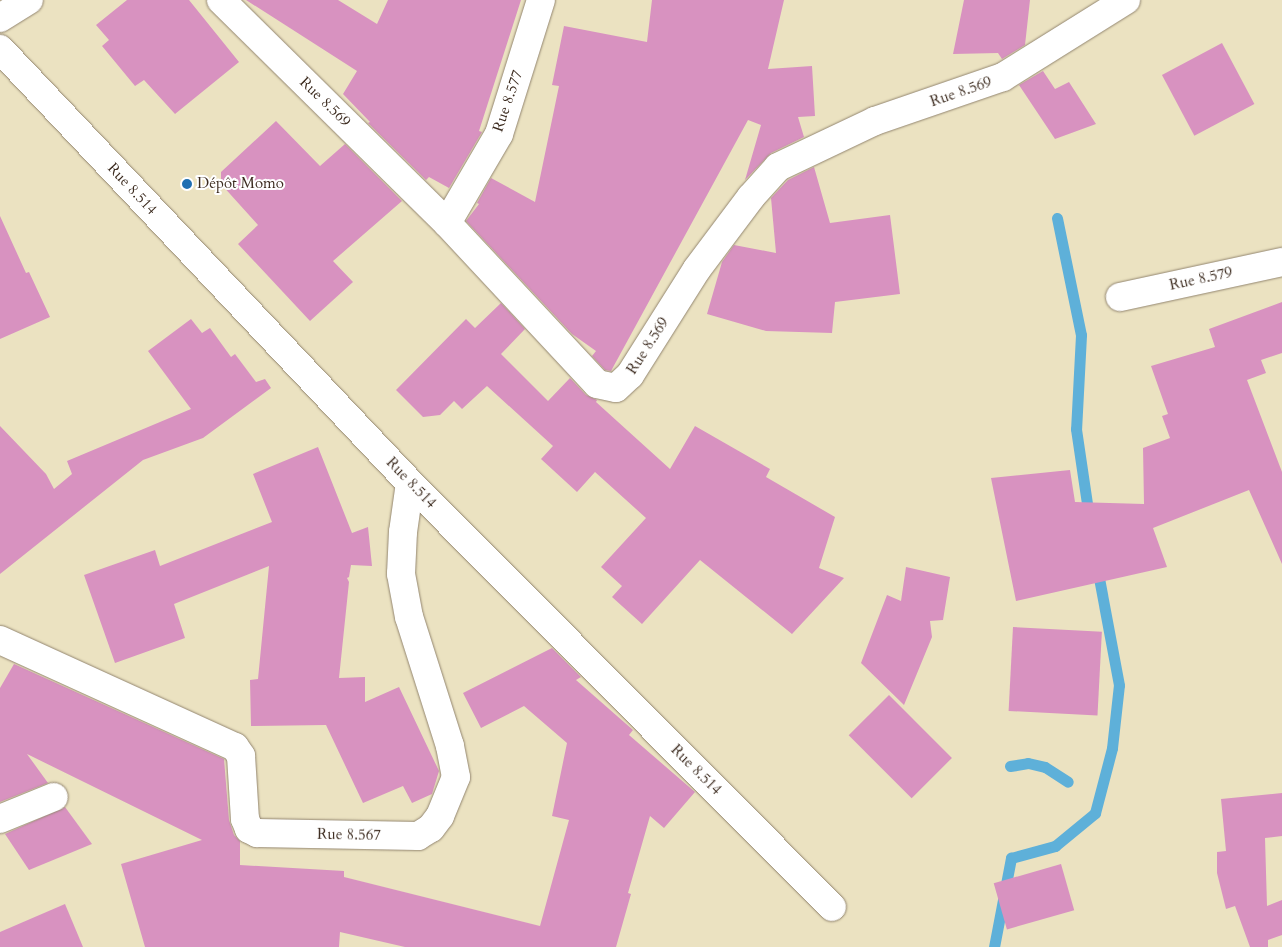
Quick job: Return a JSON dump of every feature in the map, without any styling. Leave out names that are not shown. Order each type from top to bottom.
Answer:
[{"type":"street","points":[[0,18],[29,0]]},
{"type":"street","name":"Rue 8.569","points":[[221,0],[447,223],[597,384],[616,388],[630,375],[702,262],[751,197],[778,166],[875,121],[1003,77],[1126,0]]},
{"type":"street","name":"Rue 8.577","points":[[447,223],[499,134],[541,0]]},
{"type":"street","name":"Rue 8.514","points":[[0,49],[410,483],[832,907]]},
{"type":"street","name":"Rue 8.579","points":[[1120,297],[1282,262]]},
{"type":"street","name":"Rue 8.567","points":[[0,640],[235,747],[241,756],[245,819],[249,829],[257,833],[418,836],[431,828],[440,816],[456,777],[450,746],[409,618],[401,574],[403,532],[410,483]]},
{"type":"street","points":[[0,819],[54,797]]},
{"type":"building","points":[[127,0],[189,0],[239,62],[175,114],[144,80],[135,86],[102,46],[109,40],[96,25]]},
{"type":"building","points":[[246,0],[338,0],[377,24],[388,0],[521,0],[479,131],[482,132],[449,188],[429,177],[426,180],[368,123],[370,122],[343,94],[357,71]]},
{"type":"building","points":[[652,0],[784,0],[768,69],[812,66],[815,116],[798,117],[804,137],[771,153],[745,180],[761,125],[748,120],[611,371],[605,370],[592,356],[596,351],[572,334],[466,221],[479,204],[477,203],[491,178],[535,202],[559,86],[552,85],[564,26],[647,42]]},
{"type":"building","points":[[964,0],[1030,0],[1025,45],[1002,59],[998,53],[953,54]]},
{"type":"building","points":[[1222,43],[1254,104],[1194,136],[1162,75]]},
{"type":"building","points":[[1043,71],[1055,89],[1069,82],[1096,124],[1055,139],[1019,85]]},
{"type":"building","points":[[276,121],[320,166],[345,144],[402,201],[333,261],[353,282],[310,321],[238,244],[258,225],[221,184],[221,172]]},
{"type":"building","points":[[814,167],[830,223],[890,215],[900,294],[835,302],[832,333],[766,331],[707,314],[722,262],[734,245],[776,253],[771,198],[788,180]]},
{"type":"building","points":[[0,216],[26,273],[29,272],[50,317],[0,339]]},
{"type":"building","points":[[1282,302],[1282,353],[1261,360],[1266,373],[1247,380],[1282,472],[1282,564],[1249,490],[1153,528],[1167,567],[1016,601],[991,478],[1070,470],[1075,502],[1144,504],[1143,448],[1170,438],[1162,416],[1168,414],[1151,366],[1215,347],[1209,329]]},
{"type":"building","points":[[501,303],[525,329],[501,354],[548,401],[570,378],[586,395],[597,400],[596,402],[670,469],[695,426],[770,469],[766,477],[835,517],[819,568],[844,578],[792,634],[700,560],[642,624],[612,597],[622,586],[601,567],[646,518],[595,472],[577,492],[541,459],[553,446],[487,386],[462,409],[454,401],[440,415],[423,417],[396,390],[466,319],[475,328]]},
{"type":"building","points":[[191,319],[202,333],[210,328],[231,357],[235,354],[256,382],[265,379],[271,388],[203,438],[143,460],[0,574],[0,426],[46,474],[54,489],[72,474],[67,461],[191,409],[148,351]]},
{"type":"building","points":[[318,447],[352,533],[368,527],[372,566],[351,565],[349,577],[347,578],[349,582],[339,678],[365,677],[365,702],[399,687],[439,771],[432,794],[412,803],[403,786],[363,803],[326,725],[251,726],[250,680],[258,679],[269,566],[174,604],[185,638],[115,663],[84,575],[155,550],[160,566],[272,522],[253,474]]},
{"type":"building","points":[[906,567],[950,577],[943,620],[930,621],[932,637],[904,705],[861,663],[887,595],[901,601]]},
{"type":"building","points":[[1013,627],[1102,632],[1097,716],[1009,711]]},
{"type":"building","points":[[552,648],[581,677],[576,680],[633,730],[629,735],[695,792],[664,828],[650,816],[628,893],[631,894],[616,947],[405,947],[340,932],[339,947],[145,947],[121,864],[202,840],[27,754],[48,783],[0,802],[0,688],[14,664],[224,759],[229,820],[234,835],[240,841],[240,865],[344,871],[344,877],[540,926],[569,820],[552,816],[567,743],[524,706],[481,728],[463,693]]},
{"type":"building","points":[[889,695],[952,758],[912,798],[849,735]]},
{"type":"building","points":[[1282,793],[1282,836],[1265,838],[1267,906],[1282,900],[1282,935],[1268,940],[1268,947],[1250,947],[1235,906],[1226,909],[1217,873],[1217,852],[1226,851],[1221,799]]},
{"type":"building","points":[[65,807],[92,844],[29,870],[5,834]]},
{"type":"building","points":[[1061,864],[1074,910],[1007,929],[994,883]]},
{"type":"building","points":[[65,904],[83,947],[0,947],[0,932]]},
{"type":"waterway","points":[[1057,218],[1081,335],[1076,429],[1089,517]]},
{"type":"waterway","points":[[994,947],[1011,858],[1055,846],[1095,813],[1112,748],[1119,685],[1097,568]]},
{"type":"waterway","points":[[1010,766],[1028,763],[1045,767],[1068,782]]},
{"type":"place","name":"Dépôt Momo","points":[[187,184]]}]
